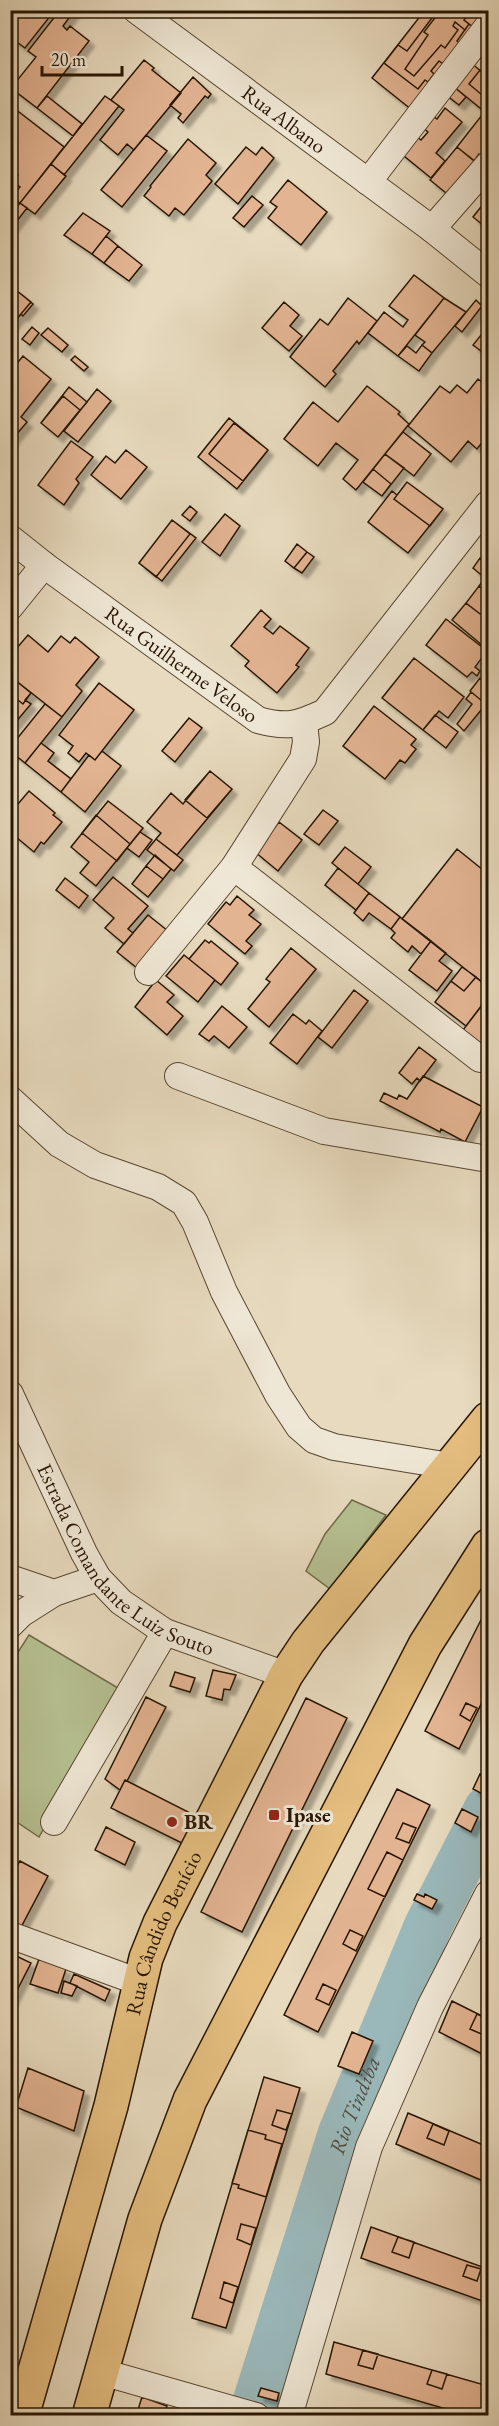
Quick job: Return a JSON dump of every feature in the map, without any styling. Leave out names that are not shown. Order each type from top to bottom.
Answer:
[{"type":"main road","name":"Rua Cândido Benício","points":[[22,2415],[111,2106],[139,1982],[160,1923],[286,1675],[308,1642],[489,1419]]},
{"type":"main road","points":[[89,2415],[145,2219],[190,2100],[425,1646],[489,1546]]},
{"type":"street","name":"Rua Albano","points":[[136,10],[432,229],[489,274]]},
{"type":"street","points":[[368,182],[489,26]]},
{"type":"street","points":[[432,229],[489,165]]},
{"type":"street","name":"Rua Guilherme Veloso","points":[[10,538],[44,566],[258,720],[281,726],[304,722],[325,712],[489,504]]},
{"type":"street","points":[[10,607],[44,566]]},
{"type":"street","points":[[148,972],[234,867],[303,759],[306,742],[304,722]]},
{"type":"street","points":[[234,867],[480,1059]]},
{"type":"street","points":[[178,1076],[324,1131],[489,1160]]},
{"type":"street","points":[[10,1099],[59,1144],[95,1165],[158,1187],[184,1203],[195,1222],[229,1302],[278,1395],[299,1427],[314,1440],[334,1447],[450,1466]]},
{"type":"street","name":"Estrada Comandante Luiz Souto","points":[[10,1394],[84,1553],[98,1578],[122,1602],[165,1632],[286,1675]]},
{"type":"street","points":[[10,1578],[54,1593]]},
{"type":"street","points":[[10,1625],[21,1614],[54,1593],[98,1578]]},
{"type":"street","points":[[54,1822],[165,1632]]},
{"type":"street","points":[[289,2415],[369,2147],[430,2007],[489,1894]]},
{"type":"street","points":[[10,1935],[139,1982]]},
{"type":"street","points":[[102,2372],[249,2414]]},
{"type":"green space","points":[[352,1500],[386,1515],[330,1589],[306,1571],[325,1534]]},
{"type":"green space","points":[[29,1635],[123,1691],[39,1837],[11,1818],[11,1663]]},
{"type":"building","points":[[12,10],[55,10],[25,48],[10,37]]},
{"type":"building","points":[[60,10],[75,10],[63,26],[67,30],[70,26],[89,41],[37,108],[11,88],[36,57],[28,51]]},
{"type":"building","points":[[425,10],[488,10],[488,13],[412,110],[372,78]]},
{"type":"building","points":[[431,10],[484,10],[481,14],[485,17],[476,29],[469,24],[457,41],[462,46],[446,66],[439,61],[431,71],[434,74],[428,82],[425,80],[418,89],[384,63],[398,45],[407,51],[435,14]]},
{"type":"building","points":[[441,10],[471,10],[464,20],[469,24],[465,30],[455,22],[453,26],[458,30],[445,48],[441,45],[414,76],[405,69],[428,35],[424,32]]},
{"type":"building","points":[[144,60],[154,68],[152,70],[181,93],[134,150],[127,144],[118,155],[100,140],[124,110],[111,100]]},
{"type":"building","points":[[471,63],[488,77],[488,107],[485,112],[453,86]]},
{"type":"building","points":[[480,70],[488,77],[488,100],[469,84]]},
{"type":"building","points":[[193,77],[211,94],[208,98],[205,96],[183,123],[178,118],[181,114],[170,105]]},
{"type":"building","points":[[453,86],[466,97],[459,105],[446,95]]},
{"type":"building","points":[[47,96],[82,124],[73,136],[37,108]]},
{"type":"building","points":[[105,96],[119,106],[64,175],[51,164]]},
{"type":"building","points":[[10,105],[64,147],[20,203],[12,197],[20,187],[13,182],[18,175],[11,170],[16,163],[10,158],[10,149],[17,141],[14,139],[10,144]]},
{"type":"building","points":[[445,108],[462,122],[436,153],[445,161],[431,178],[399,152],[414,135],[421,140],[428,132],[421,126],[430,114],[437,119]]},
{"type":"building","points":[[482,115],[488,120],[488,157],[486,160],[479,154],[474,161],[457,147]]},
{"type":"building","points":[[146,135],[167,151],[122,207],[101,190]]},
{"type":"building","points":[[188,139],[216,163],[206,175],[212,181],[184,215],[175,208],[169,216],[144,196]]},
{"type":"building","points":[[246,147],[256,155],[262,147],[274,158],[238,204],[215,184]]},
{"type":"building","points":[[457,147],[481,166],[451,197],[430,180]]},
{"type":"building","points":[[51,164],[66,176],[35,214],[20,203]]},
{"type":"building","points":[[288,180],[327,212],[301,245],[268,218],[277,207],[270,202]]},
{"type":"building","points":[[252,196],[263,205],[244,227],[233,218]]},
{"type":"building","points":[[488,198],[488,229],[473,217]]},
{"type":"building","points":[[20,203],[27,208],[10,230],[10,215]]},
{"type":"building","points":[[83,213],[110,231],[92,254],[64,235]]},
{"type":"building","points":[[106,236],[118,246],[104,263],[92,254]]},
{"type":"building","points":[[118,246],[142,265],[129,281],[104,263]]},
{"type":"building","points":[[414,275],[444,298],[398,356],[368,333],[384,312],[403,327],[408,320],[389,306]]},
{"type":"building","points":[[16,290],[31,302],[10,327],[10,296]]},
{"type":"building","points":[[16,290],[33,304],[10,327],[10,296]]},
{"type":"building","points":[[348,298],[377,321],[359,344],[357,341],[333,371],[336,374],[325,387],[290,357],[320,319],[328,325]]},
{"type":"building","points":[[444,298],[466,312],[432,353],[422,345],[425,342],[415,335]]},
{"type":"building","points":[[476,300],[482,306],[462,332],[455,326]]},
{"type":"building","points":[[284,302],[299,315],[290,326],[302,336],[289,351],[262,328]]},
{"type":"building","points":[[32,327],[39,333],[30,345],[22,339]]},
{"type":"building","points":[[48,328],[68,345],[62,352],[41,335]]},
{"type":"building","points":[[485,330],[488,333],[488,342],[481,351],[473,345]]},
{"type":"building","points":[[422,345],[432,353],[419,371],[398,356],[407,346],[416,353]]},
{"type":"building","points":[[23,356],[51,379],[21,417],[27,422],[10,442],[10,372]]},
{"type":"building","points":[[75,356],[88,367],[84,371],[71,360]]},
{"type":"building","points":[[478,379],[488,387],[488,435],[477,449],[468,441],[451,462],[408,426],[440,386],[450,393],[457,385],[467,393]]},
{"type":"building","points":[[367,386],[400,412],[398,414],[409,424],[356,490],[343,479],[358,460],[336,443],[318,466],[284,439],[313,402],[338,422]]},
{"type":"building","points":[[69,387],[87,402],[58,437],[41,423]]},
{"type":"building","points":[[97,389],[111,401],[78,442],[64,431]]},
{"type":"building","points":[[63,396],[80,410],[58,437],[41,423]]},
{"type":"building","points":[[229,418],[268,450],[237,489],[198,457]]},
{"type":"building","points":[[234,423],[268,450],[243,481],[209,454]]},
{"type":"building","points":[[403,432],[431,454],[414,476],[385,454]]},
{"type":"building","points":[[71,441],[93,457],[76,479],[79,483],[64,505],[38,485]]},
{"type":"building","points":[[126,450],[147,467],[121,499],[91,475],[106,456],[115,463]]},
{"type":"building","points":[[385,454],[404,468],[382,496],[363,482]]},
{"type":"building","points":[[373,469],[391,484],[382,496],[363,482]]},
{"type":"building","points":[[407,482],[443,509],[430,526],[394,499]]},
{"type":"building","points":[[407,482],[443,509],[408,553],[368,522],[392,491],[397,495]]},
{"type":"building","points":[[190,506],[197,512],[190,521],[182,515]]},
{"type":"building","points":[[225,514],[240,526],[220,556],[202,542]]},
{"type":"building","points":[[172,520],[190,534],[156,577],[139,563]]},
{"type":"building","points":[[172,520],[196,538],[162,581],[139,563]]},
{"type":"building","points":[[297,544],[307,552],[294,568],[285,561]]},
{"type":"building","points":[[307,552],[314,557],[302,573],[294,568]]},
{"type":"building","points":[[480,558],[488,565],[488,594],[479,586],[485,578],[473,568]]},
{"type":"building","points":[[488,574],[488,594],[479,586]]},
{"type":"building","points":[[479,586],[488,594],[488,620],[466,603]]},
{"type":"building","points":[[466,603],[488,620],[488,650],[452,620]]},
{"type":"building","points":[[261,610],[271,619],[264,627],[273,634],[280,626],[309,648],[296,665],[299,667],[277,693],[245,666],[249,661],[231,646]]},
{"type":"building","points":[[446,619],[487,651],[475,667],[480,671],[477,676],[472,672],[467,677],[426,645]]},
{"type":"building","points":[[28,635],[48,652],[61,636],[70,643],[75,637],[99,657],[76,685],[82,691],[62,717],[10,676],[10,656]]},
{"type":"building","points":[[414,658],[464,697],[448,718],[439,711],[423,730],[382,698]]},
{"type":"building","points":[[10,676],[31,693],[23,704],[10,694]]},
{"type":"building","points":[[10,676],[31,693],[25,700],[31,704],[10,729]]},
{"type":"building","points":[[480,678],[488,683],[488,706],[470,691]]},
{"type":"building","points":[[99,683],[134,710],[95,760],[86,753],[79,762],[68,753],[73,746],[59,735]]},
{"type":"building","points":[[471,692],[486,704],[464,731],[457,724],[472,704],[466,699]]},
{"type":"building","points":[[45,704],[62,717],[25,763],[10,751],[10,736],[16,740]]},
{"type":"building","points":[[374,706],[416,739],[411,745],[416,749],[405,763],[400,760],[385,779],[343,746]]},
{"type":"building","points":[[435,715],[458,732],[446,748],[423,730]]},
{"type":"building","points":[[189,718],[202,728],[175,762],[162,751]]},
{"type":"building","points":[[41,743],[54,753],[48,761],[71,779],[61,792],[25,763]]},
{"type":"building","points":[[102,751],[121,766],[85,812],[61,792],[89,755],[95,760]]},
{"type":"building","points":[[210,771],[232,789],[207,818],[185,800]]},
{"type":"building","points":[[210,771],[232,789],[177,855],[156,839],[161,833],[147,822],[171,793],[183,804]]},
{"type":"building","points":[[29,791],[62,822],[44,844],[41,842],[34,852],[10,832],[10,798],[18,804]]},
{"type":"building","points":[[108,801],[143,828],[96,886],[80,873],[89,862],[71,847]]},
{"type":"building","points":[[323,810],[338,821],[319,845],[304,834]]},
{"type":"building","points":[[96,815],[130,844],[117,861],[82,833]]},
{"type":"building","points":[[279,822],[302,840],[278,871],[255,852]]},
{"type":"building","points":[[140,832],[152,840],[139,857],[127,848]]},
{"type":"building","points":[[156,839],[183,860],[174,871],[147,850]]},
{"type":"building","points":[[345,847],[371,867],[358,884],[332,863]]},
{"type":"building","points":[[457,849],[488,874],[488,987],[402,919]]},
{"type":"building","points":[[155,855],[171,869],[163,879],[146,866]]},
{"type":"building","points":[[146,866],[163,879],[148,897],[132,884]]},
{"type":"building","points":[[338,868],[369,893],[356,910],[325,885]]},
{"type":"building","points":[[113,877],[148,906],[128,929],[133,933],[124,944],[105,928],[114,918],[93,900]]},
{"type":"building","points":[[65,878],[88,896],[79,908],[56,890]]},
{"type":"building","points":[[369,893],[400,917],[391,929],[369,913],[363,921],[354,913]]},
{"type":"building","points":[[237,896],[254,910],[249,915],[261,924],[246,941],[252,946],[245,954],[208,924],[226,902],[230,905]]},
{"type":"building","points":[[148,915],[168,931],[137,968],[117,952]]},
{"type":"building","points":[[400,917],[431,941],[421,954],[412,946],[408,952],[391,938],[395,933],[391,929]]},
{"type":"building","points":[[205,940],[209,943],[211,941],[238,963],[221,985],[189,959]]},
{"type":"building","points":[[431,941],[446,953],[439,961],[452,971],[437,991],[409,970]]},
{"type":"building","points":[[291,948],[316,969],[269,1027],[248,1009],[270,982],[266,979]]},
{"type":"building","points":[[184,955],[215,980],[198,1002],[166,976]]},
{"type":"building","points":[[462,967],[476,977],[464,991],[451,981]]},
{"type":"building","points":[[476,977],[488,987],[488,997],[466,1026],[435,1002],[451,981],[464,991]]},
{"type":"building","points":[[156,980],[174,995],[167,1002],[183,1016],[167,1035],[135,1007]]},
{"type":"building","points":[[354,990],[368,1001],[332,1048],[318,1037]]},
{"type":"building","points":[[483,1004],[488,1008],[488,1050],[463,1030]]},
{"type":"building","points":[[222,1006],[247,1027],[229,1048],[214,1036],[209,1041],[199,1034]]},
{"type":"building","points":[[293,1014],[306,1024],[309,1020],[322,1031],[297,1064],[270,1043]]},
{"type":"building","points":[[419,1047],[436,1060],[420,1081],[417,1078],[412,1084],[399,1073]]},
{"type":"building","points":[[423,1076],[483,1107],[465,1142],[441,1129],[440,1132],[380,1101],[384,1093],[397,1099],[399,1095],[407,1099]]},
{"type":"building","points":[[488,1606],[488,1690],[459,1749],[425,1731]]},
{"type":"building","points":[[213,1670],[236,1675],[230,1690],[224,1689],[222,1700],[206,1696]]},
{"type":"building","points":[[175,1672],[195,1678],[190,1692],[170,1686]]},
{"type":"building","points":[[146,1697],[166,1707],[120,1790],[105,1779]]},
{"type":"building","name":"Ipase","points":[[306,1698],[347,1718],[242,1932],[201,1912]]},
{"type":"building","points":[[466,1703],[477,1708],[470,1721],[460,1715]]},
{"type":"building","points":[[480,1774],[488,1778],[488,1797],[473,1789]]},
{"type":"building","points":[[125,1780],[204,1820],[190,1847],[111,1808]]},
{"type":"building","points":[[397,1789],[430,1805],[318,2032],[284,2015]]},
{"type":"building","points":[[462,1809],[478,1817],[471,1832],[455,1823]]},
{"type":"building","points":[[403,1823],[416,1828],[409,1843],[396,1838]]},
{"type":"building","points":[[106,1827],[135,1842],[125,1865],[95,1850]]},
{"type":"building","points":[[387,1852],[403,1860],[385,1897],[368,1889]]},
{"type":"building","points":[[20,1861],[48,1876],[19,1931],[10,1927],[10,1876]]},
{"type":"building","points":[[417,1894],[424,1897],[425,1894],[437,1900],[432,1909],[414,1900]]},
{"type":"building","points":[[350,1930],[363,1936],[356,1951],[343,1944]]},
{"type":"building","points":[[10,1953],[31,1963],[10,2004]]},
{"type":"building","points":[[39,1959],[66,1969],[58,1993],[30,1984]]},
{"type":"building","points":[[74,1974],[110,1990],[105,2001],[70,1983]]},
{"type":"building","points":[[64,1981],[77,1986],[72,1996],[61,1993]]},
{"type":"building","points":[[323,1984],[336,1990],[329,2005],[316,1999]]},
{"type":"building","points":[[452,2001],[488,2019],[488,2057],[439,2032]]},
{"type":"building","points":[[477,2014],[488,2019],[486,2036],[470,2029]]},
{"type":"building","points":[[352,2032],[373,2041],[359,2074],[338,2066]]},
{"type":"building","points":[[28,2068],[84,2091],[74,2131],[16,2107]]},
{"type":"building","points":[[264,2077],[300,2088],[226,2328],[192,2318]]},
{"type":"building","points":[[277,2110],[292,2114],[286,2130],[272,2125]]},
{"type":"building","points":[[408,2113],[488,2147],[488,2183],[396,2144]]},
{"type":"building","points":[[433,2124],[449,2131],[444,2145],[427,2138]]},
{"type":"building","points":[[248,2130],[266,2135],[265,2139],[282,2144],[266,2197],[238,2188],[239,2185],[232,2183]]},
{"type":"building","points":[[241,2224],[256,2228],[251,2245],[237,2239]]},
{"type":"building","points":[[371,2227],[488,2269],[488,2303],[361,2258]]},
{"type":"building","points":[[398,2237],[414,2242],[409,2258],[392,2252]]},
{"type":"building","points":[[467,2265],[481,2269],[477,2281],[463,2276]]},
{"type":"building","points":[[224,2282],[238,2287],[233,2303],[220,2298]]},
{"type":"building","points":[[334,2342],[488,2386],[488,2416],[470,2416],[326,2374]]},
{"type":"building","points":[[363,2350],[378,2354],[373,2369],[358,2365]]},
{"type":"building","points":[[432,2370],[447,2374],[442,2389],[427,2384]]},
{"type":"building","points":[[261,2388],[279,2393],[277,2401],[258,2396]]},
{"type":"building","points":[[142,2397],[167,2406],[164,2416],[136,2416]]},
{"type":"waterway","name":"Rio Tindiba","points":[[252,2416],[342,2133],[428,1926],[488,1809]]},
{"type":"place","name":"Ipase","points":[[274,1815]]},
{"type":"place","name":"BR","points":[[172,1822]]}]
